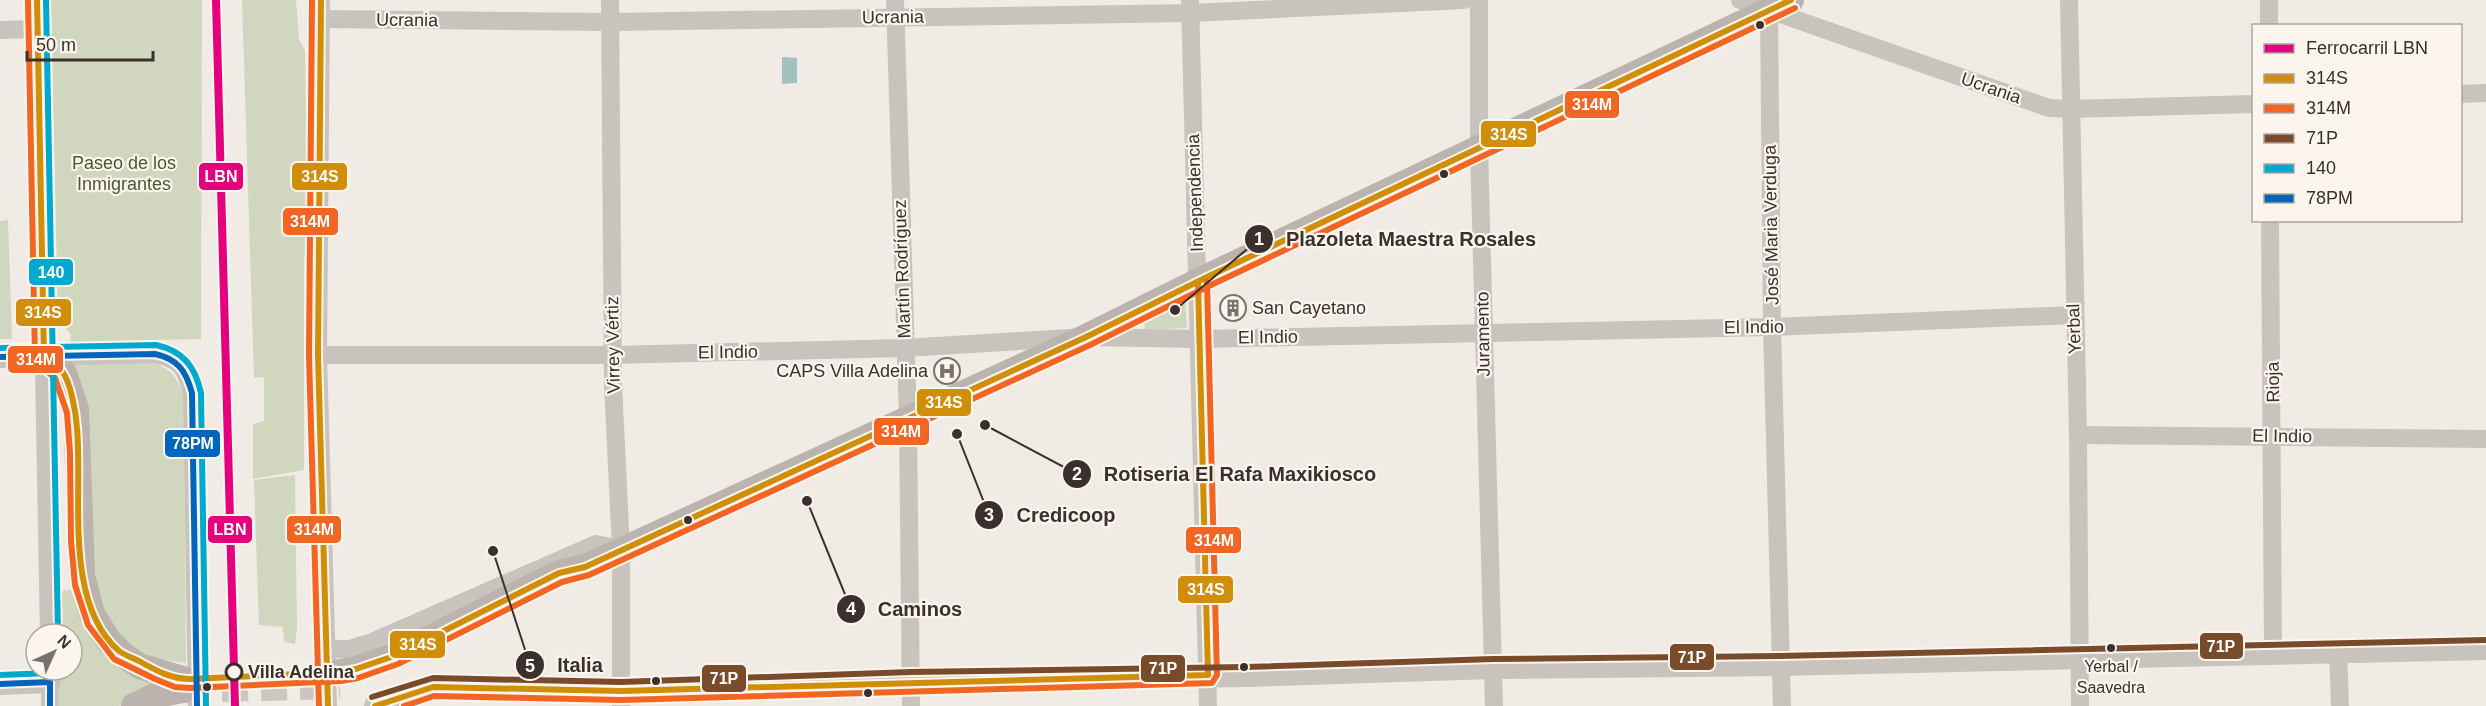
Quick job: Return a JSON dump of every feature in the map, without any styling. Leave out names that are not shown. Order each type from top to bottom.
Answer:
[{"type":"main road","points":[[336,688],[394,656],[559,573],[585,567],[1086,337],[1776,3]]},
{"type":"main road","points":[[44,357],[63,373],[76,409],[82,575],[92,614],[122,654],[187,692]]},
{"type":"main road","points":[[134,706],[157,695],[187,692]]},
{"type":"street","points":[[37,0],[49,622]]},
{"type":"street","points":[[321,0],[318,355],[326,649],[336,688]]},
{"type":"street","name":"Virrey Vértiz","points":[[610,0],[613,355],[621,549],[621,698]]},
{"type":"street","name":"Ucrania","points":[[322,19],[611,22],[895,9],[1464,0]]},
{"type":"street","name":"Juramento","points":[[1479,0],[1479,148],[1494,706]]},
{"type":"street","name":"Ucrania","points":[[1740,0],[1776,3],[1788,18],[2049,108],[2070,110],[2252,104]]},
{"type":"street","name":"Yerbal","points":[[2069,0],[2078,435],[2080,706]]},
{"type":"street","points":[[2269,0],[2269,24]]},
{"type":"street","name":"José Maria Verduga","points":[[1776,3],[1772,327],[1782,706]]},
{"type":"street","name":"Independencia","points":[[1190,6],[1208,706]]},
{"type":"street","name":"Martín Rodríguez","points":[[895,9],[908,420],[911,706]]},
{"type":"street","points":[[0,30],[37,29]]},
{"type":"street","points":[[2462,94],[2486,93]]},
{"type":"street","name":"Rioja","points":[[2270,222],[2273,652]]},
{"type":"street","name":"El Indio","points":[[318,355],[613,355],[904,348],[1086,337],[1199,339],[1772,327],[2074,315]]},
{"type":"street","points":[[0,357],[155,354],[171,357],[187,374],[192,393],[187,692]]},
{"type":"street","name":"El Indio","points":[[2078,435],[2486,439]]},
{"type":"street","points":[[326,649],[349,649],[372,642],[596,544],[621,549]]},
{"type":"street","points":[[375,706],[433,687],[621,698],[911,681],[2486,649]]},
{"type":"street","points":[[2338,652],[2340,706]]},
{"type":"street","points":[[0,684],[24,680]]},
{"type":"street","points":[[50,682],[51,706]]},
{"type":"green space","name":"Paseo de los Inmigrantes","points":[[51,0],[202,0],[201,339],[70,342],[71,334],[58,320]]},
{"type":"green space","points":[[242,0],[296,0],[299,39],[305,51],[308,248],[304,259],[304,470],[253,479],[253,424],[264,421],[264,377],[254,378]]},
{"type":"green space","points":[[8,220],[12,339],[0,339],[0,221]]},
{"type":"green space","points":[[1185,299],[1187,328],[1145,330],[1144,320]]},
{"type":"green space","points":[[152,361],[172,375],[184,396],[186,663],[149,658],[128,646],[95,601],[67,364]]},
{"type":"green space","points":[[295,475],[297,628],[295,644],[284,642],[283,627],[259,625],[254,480]]},
{"type":"green space","points":[[71,590],[83,622],[59,622],[59,591]]},
{"type":"green space","points":[[84,624],[96,643],[178,682],[118,706],[59,706],[59,682],[84,682]]},
{"type":"water","points":[[782,57],[797,58],[797,83],[782,84]]},
{"type":"tunnel","points":[[183,690],[340,686]]},
{"type":"rail line","name":"LBN","points":[[216,0],[235,706]]},
{"type":"transit line","name":"314M","points":[[28,0],[35,358],[38,364],[55,378],[67,413],[71,541],[75,585],[88,625],[114,659],[175,687],[190,688],[341,681],[358,678],[398,664],[562,582],[589,575],[1090,345],[1211,285],[1795,8]]},
{"type":"transit line","name":"314S","points":[[37,0],[44,357],[62,371],[68,383],[74,407],[78,455],[79,546],[83,577],[90,605],[101,630],[119,651],[163,673],[190,679],[339,672],[356,669],[394,656],[559,573],[585,567],[1086,337],[1207,277],[1791,0]]},
{"type":"transit line","name":"140","points":[[46,0],[58,622]]},
{"type":"transit line","name":"314M","points":[[312,0],[309,355],[319,706]]},
{"type":"transit line","name":"314S","points":[[321,0],[318,355],[328,706]]},
{"type":"transit line","name":"314S","points":[[375,706],[433,687],[621,691],[1208,675],[1198,282]]},
{"type":"transit line","name":"314M","points":[[404,706],[434,696],[621,700],[1212,683],[1217,675],[1207,282]]},
{"type":"transit line","name":"140","points":[[0,348],[156,345],[174,351],[191,368],[201,393],[206,706]]},
{"type":"transit line","name":"78PM","points":[[0,357],[155,354],[170,359],[184,372],[192,393],[197,706]]},
{"type":"transit line","name":"71P","points":[[372,697],[433,678],[621,682],[911,672],[2486,640]]},
{"type":"transit line","name":"140","points":[[0,675],[24,674]]},
{"type":"transit line","name":"78PM","points":[[0,684],[50,682],[50,706]]},
{"type":"place","name":"San Cayetano","points":[[1233,308]]},
{"type":"place","name":"Plazoleta Maestra Rosales","points":[[1175,310]]},
{"type":"place","name":"CAPS Villa Adelina","points":[[947,371]]},
{"type":"place","name":"Rotiseria El Rafa Maxikiosco","points":[[985,425]]},
{"type":"place","name":"Credicoop","points":[[957,434]]},
{"type":"place","name":"Caminos","points":[[807,501]]},
{"type":"place","name":"Italia","points":[[493,551]]},
{"type":"place","name":"Yerbal / Saavedra","points":[[2111,648]]},
{"type":"place","name":"Villa Adelina","points":[[234,672]]}]
